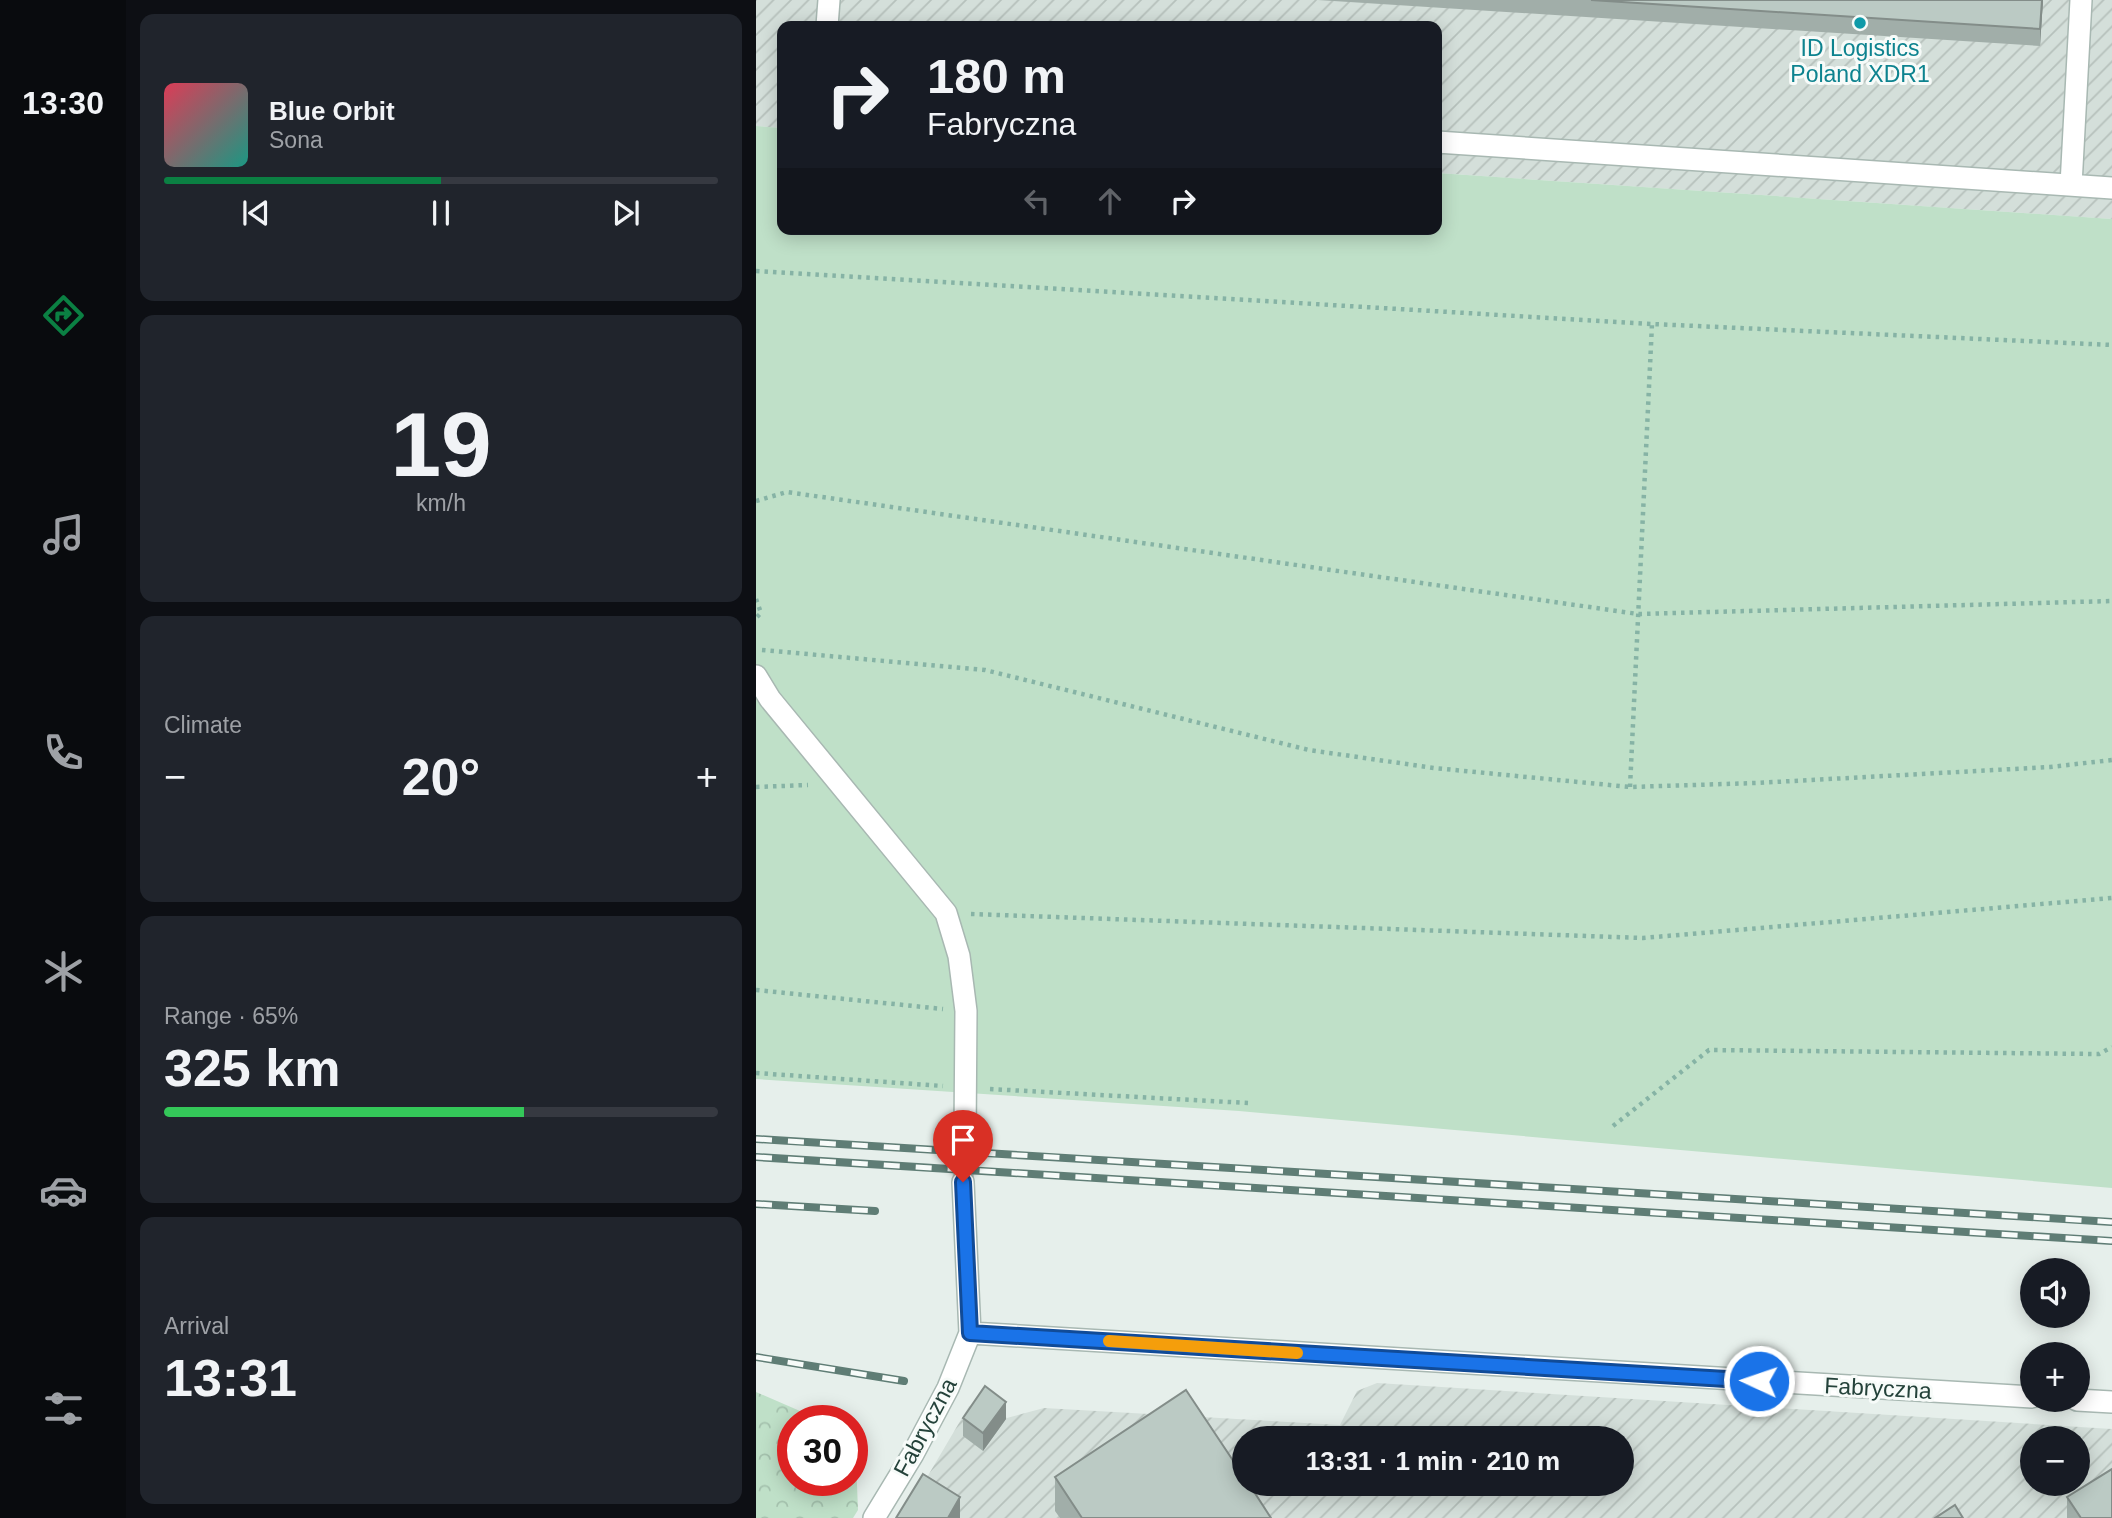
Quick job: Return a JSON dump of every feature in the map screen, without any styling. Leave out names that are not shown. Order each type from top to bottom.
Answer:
[{"type":"street","points":[[827,21],[829,0]]},
{"type":"street","points":[[2071,186],[2081,0]]},
{"type":"street","points":[[1442,142],[2112,188]]},
{"type":"street","points":[[756,676],[771,699],[946,913],[959,956],[966,1011],[965,1136]]},
{"type":"street","name":"Fabryczna","points":[[874,1518],[913,1454],[948,1388],[970,1333],[963,1182]]},
{"type":"street","name":"Fabryczna","points":[[970,1333],[2020,1396]]},
{"type":"street","points":[[2090,1401],[2112,1402]]},
{"type":"path","points":[[756,271],[1652,324],[2112,345]]},
{"type":"path","points":[[1630,788],[1652,324]]},
{"type":"path","points":[[756,501],[787,492],[1638,614],[2112,601]]},
{"type":"path","points":[[756,599],[761,613],[756,618]]},
{"type":"path","points":[[756,649],[985,670],[1309,750],[1434,768],[1630,788],[2050,767],[2112,760]]},
{"type":"path","points":[[756,787],[840,784]]},
{"type":"path","points":[[946,913],[1643,938],[2112,898]]},
{"type":"path","points":[[756,990],[966,1011]]},
{"type":"path","points":[[1613,1126],[1709,1050],[2099,1054],[2112,1047]]},
{"type":"path","points":[[756,1073],[965,1088],[1248,1103]]},
{"type":"shaded area","points":[[756,0],[2112,0],[2112,219],[1442,173],[1442,21],[777,21],[777,128],[756,126]]},
{"type":"shaded area","points":[[1377,1383],[2064,1426],[2020,1426],[2020,1496],[2090,1496],[2090,1428],[2112,1429],[2112,1518],[903,1518],[969,1406],[985,1403],[1007,1418],[1044,1408],[1340,1425],[1357,1391]]},
{"type":"green space","points":[[756,126],[777,128],[777,235],[1442,235],[1442,173],[2112,219],[2112,1188],[1239,1111],[756,1079]]},
{"type":"green space","points":[[756,1392],[786,1405],[777,1405],[777,1496],[857,1496],[858,1510],[853,1518],[756,1518]]},
{"type":"building","points":[[1591,0],[2042,0],[2040,29]]},
{"type":"building","points":[[985,1386],[1006,1402],[983,1433],[963,1418]]},
{"type":"building","points":[[1186,1390],[1232,1459],[1232,1496],[1257,1496],[1271,1518],[1082,1518],[1055,1477]]},
{"type":"building","points":[[2112,1469],[2112,1518],[2081,1518],[2067,1497],[2090,1496],[2090,1483]]},
{"type":"building","points":[[923,1474],[960,1497],[948,1518],[896,1518]]},
{"type":"building","points":[[1955,1505],[1963,1518],[1935,1518]]},
{"type":"tunnel","points":[[963,1182],[965,1136]]},
{"type":"railway","points":[[756,1139],[2112,1222]]},
{"type":"railway","points":[[756,1157],[2112,1241]]},
{"type":"railway","points":[[756,1204],[875,1211]]},
{"type":"railway","points":[[756,1357],[904,1381]]},
{"type":"slow traffic","points":[[1109,1341],[1297,1353]]},
{"type":"place","name":"ID Logistics Poland XDR1","points":[[1860,23]]},
{"type":"route","points":[[963,1182],[970,1333],[1759,1381]]}]
